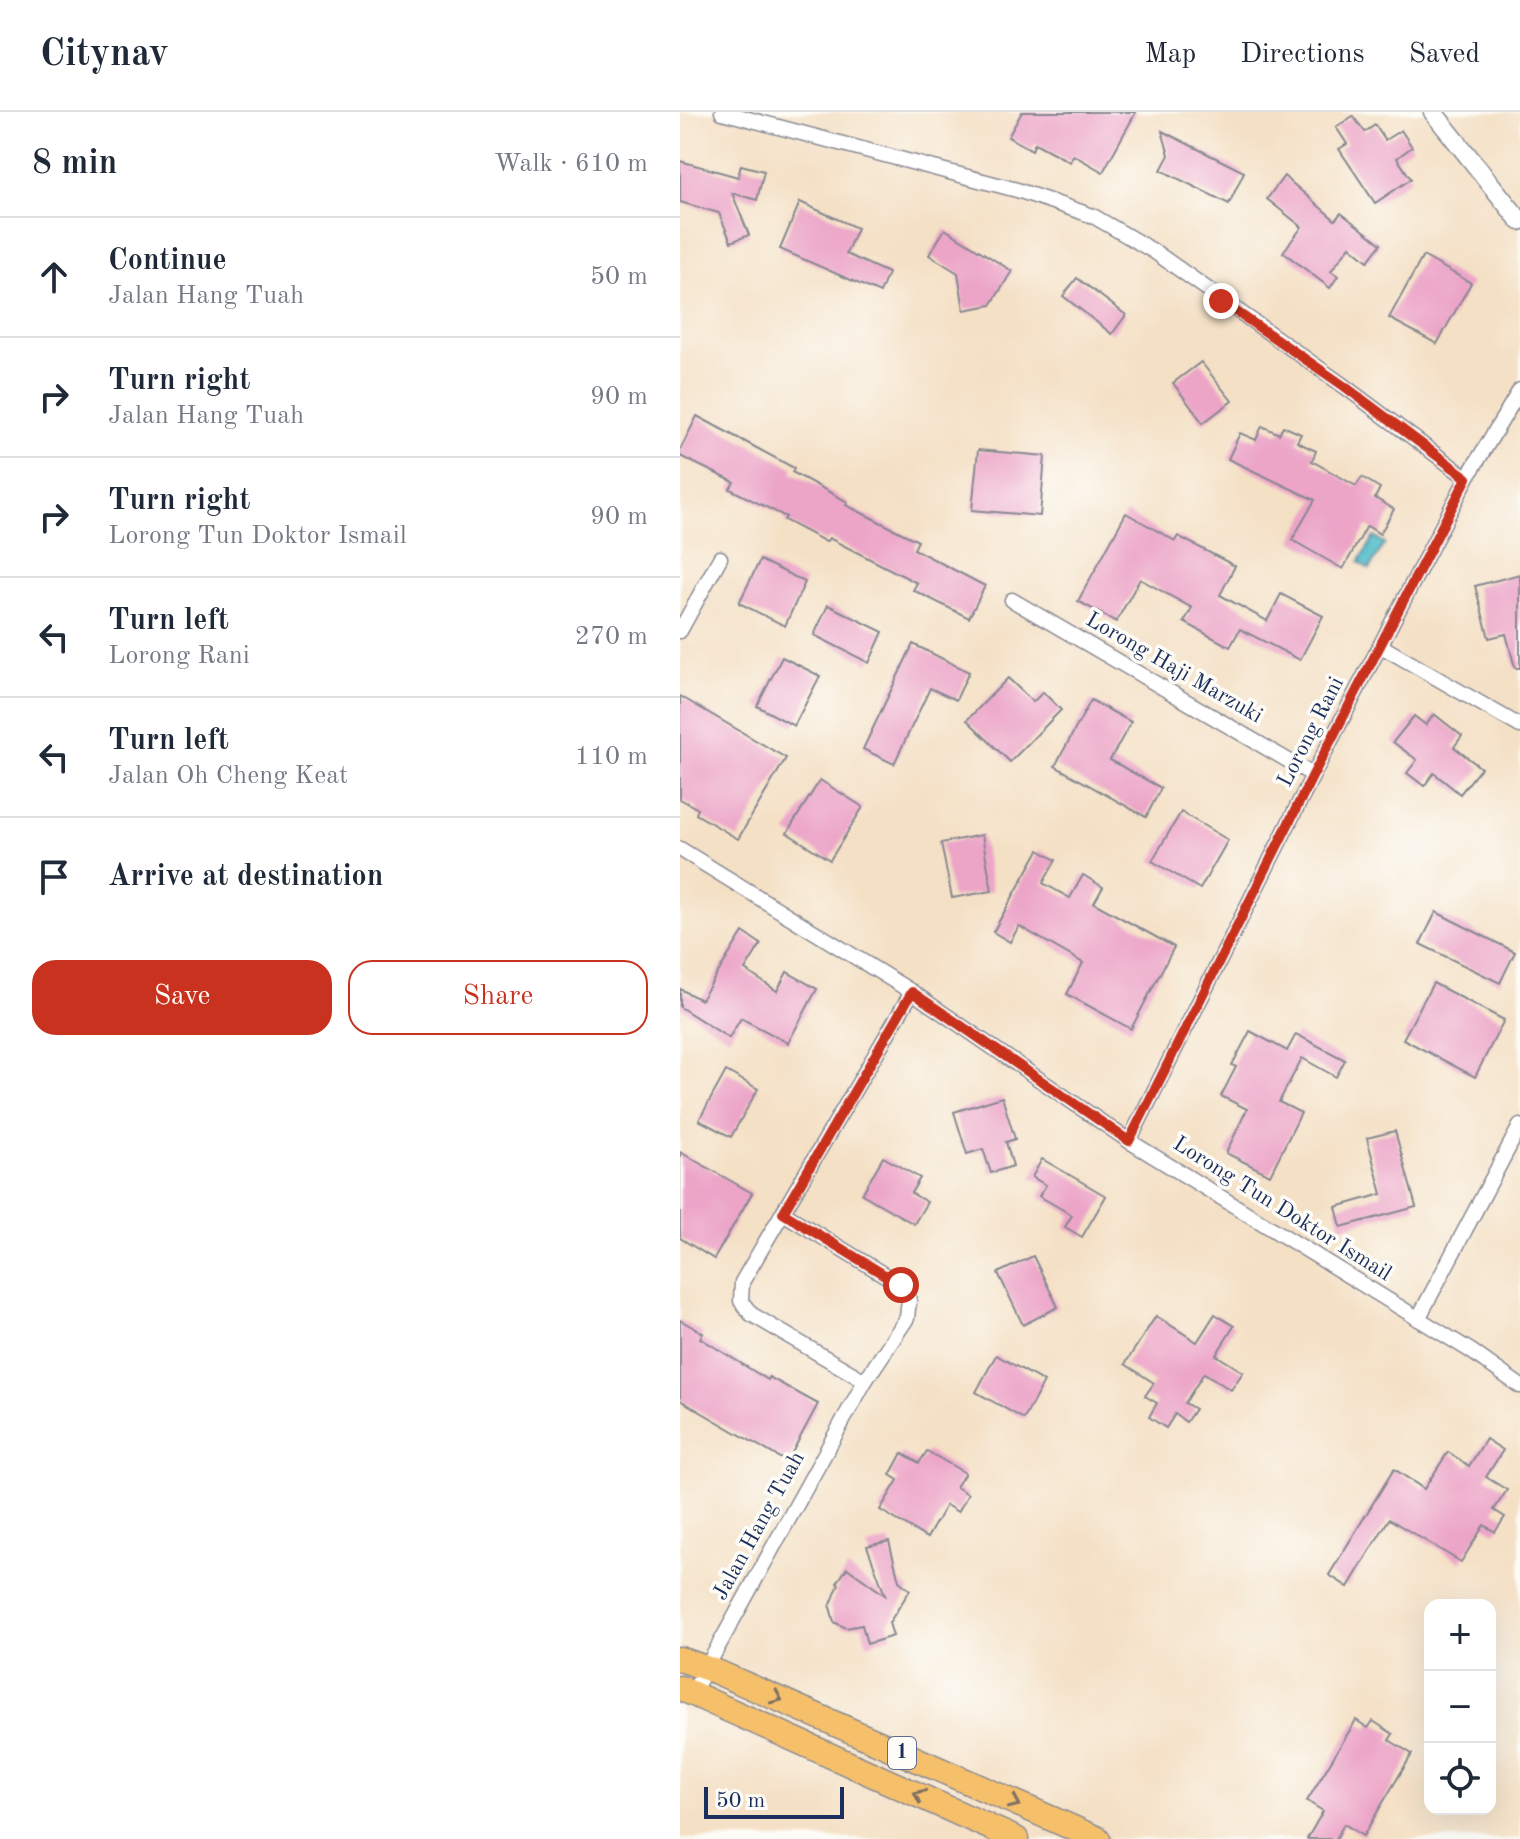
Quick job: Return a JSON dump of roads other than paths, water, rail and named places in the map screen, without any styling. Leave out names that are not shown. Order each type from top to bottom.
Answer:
[{"type":"main road","name":"1","points":[[680,1659],[1098,1839]]},
{"type":"main road","name":"1","points":[[686,1690],[1016,1839]]},
{"type":"street","points":[[722,112],[1017,190],[1093,216],[1155,252],[1467,478]]},
{"type":"street","points":[[1433,112],[1520,221]]},
{"type":"street","name":"Lorong Rani","points":[[1129,1141],[1467,478],[1520,390]]},
{"type":"street","points":[[680,631],[720,558]]},
{"type":"street","name":"Lorong Haji Marzuki","points":[[1012,600],[1313,775]]},
{"type":"street","points":[[1381,646],[1520,726]]},
{"type":"street","name":"Lorong Tun Doktor Ismail","points":[[680,849],[912,992],[1129,1141],[1418,1319],[1520,1386]]},
{"type":"street","points":[[865,1381],[751,1314],[741,1301],[742,1282],[912,992]]},
{"type":"street","points":[[1418,1319],[1520,1126]]},
{"type":"street","name":"Jalan Hang Tuah","points":[[686,1690],[705,1668],[865,1381],[907,1318],[909,1299],[901,1285],[783,1213]]},
{"type":"water","points":[[1374,537],[1385,543],[1369,569],[1359,562]]}]
